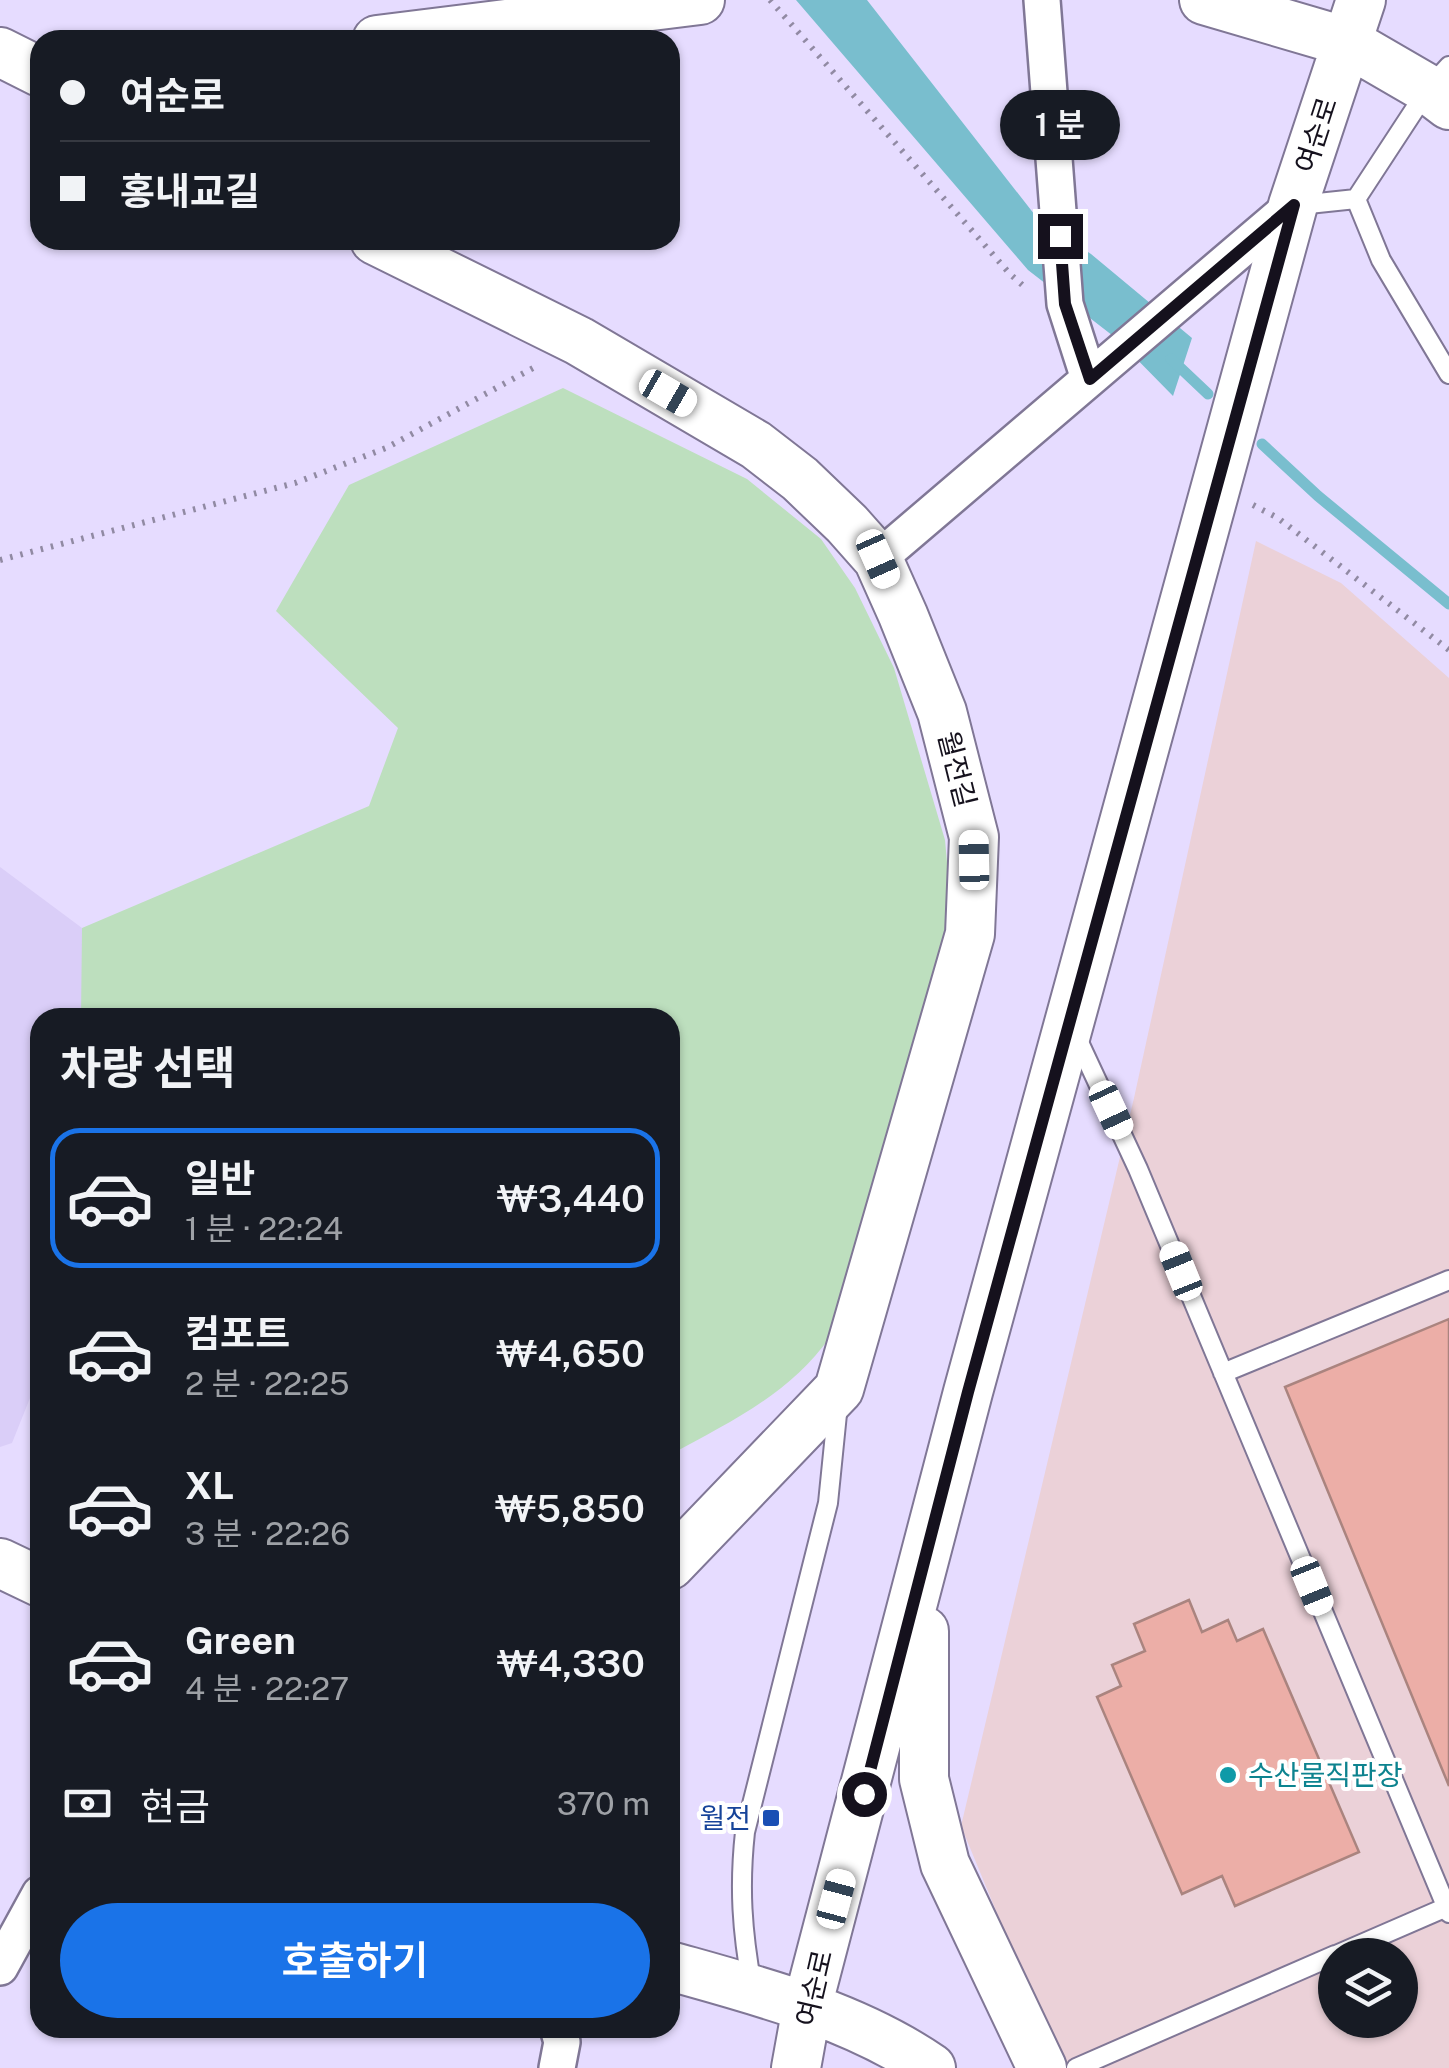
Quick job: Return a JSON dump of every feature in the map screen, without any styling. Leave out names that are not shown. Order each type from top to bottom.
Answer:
[{"type":"street","points":[[458,30],[700,0]]},
{"type":"street","points":[[1042,0],[1066,309],[1101,369]]},
{"type":"street","points":[[1204,0],[1354,21],[1442,86]]},
{"type":"street","name":"여순로","points":[[796,2068],[808,2007],[968,1392],[1294,205],[1354,21]]},
{"type":"street","points":[[878,559],[1294,205]]},
{"type":"street","name":"월전길","points":[[396,250],[580,342],[756,445],[848,524],[878,559],[942,712],[974,837],[970,934],[839,1388],[680,1555]]},
{"type":"street","points":[[0,1563],[30,1577]]},
{"type":"street","points":[[925,1565],[924,1779],[945,1864],[1042,2068]]},
{"type":"street","points":[[0,1966],[30,1912]]},
{"type":"street","points":[[680,1969],[808,2007],[908,2052],[931,2068]]},
{"type":"lane","points":[[1294,205],[1356,200],[1442,86]]},
{"type":"lane","points":[[1356,200],[1381,260],[1449,374]]},
{"type":"lane","points":[[1070,1022],[1138,1169],[1448,1909],[1377,1938]]},
{"type":"lane","points":[[1223,1373],[1449,1280]]},
{"type":"lane","points":[[753,1990],[739,1884],[745,1832],[828,1503],[839,1388]]},
{"type":"lane","points":[[1076,2068],[1318,1963]]},
{"type":"path","points":[[770,0],[1010,274],[1036,298],[1066,309]]},
{"type":"path","points":[[0,560],[295,483],[386,448],[580,342]]},
{"type":"path","points":[[1217,486],[1278,518],[1449,650]]},
{"type":"shaded area","points":[[796,0],[867,0],[1038,219],[1091,254],[1192,338],[1173,396],[1117,339],[1028,270]]},
{"type":"shaded area","points":[[563,388],[747,479],[821,539],[855,588],[894,668],[945,840],[952,917],[830,1337],[778,1391],[680,1449],[680,1008],[81,1008],[82,928],[369,806],[398,728],[276,611],[349,485]]},
{"type":"shaded area","points":[[1256,541],[1341,583],[1449,678],[1449,2068],[1061,2068],[961,1826],[1134,1098]]},
{"type":"shaded area","points":[[0,867],[82,928],[82,1008],[30,1008],[30,1398],[12,1443],[0,1447]]},
{"type":"building","points":[[1449,1319],[1449,1786],[1285,1387]]},
{"type":"building","name":"수산물직판장","points":[[1189,1600],[1202,1632],[1228,1620],[1237,1641],[1263,1629],[1359,1852],[1235,1906],[1222,1876],[1182,1894],[1097,1697],[1121,1686],[1112,1665],[1145,1651],[1134,1624]]},
{"type":"waterway","points":[[1171,359],[1208,394]]},
{"type":"waterway","points":[[1262,444],[1318,496],[1449,604]]},
{"type":"place","name":"수산물직판장","points":[[1228,1775]]},
{"type":"place","name":"월전","points":[[771,1818]]},
{"type":"route","points":[[864,1794],[968,1392],[1294,205],[1090,379],[1065,304],[1060,236]]}]
